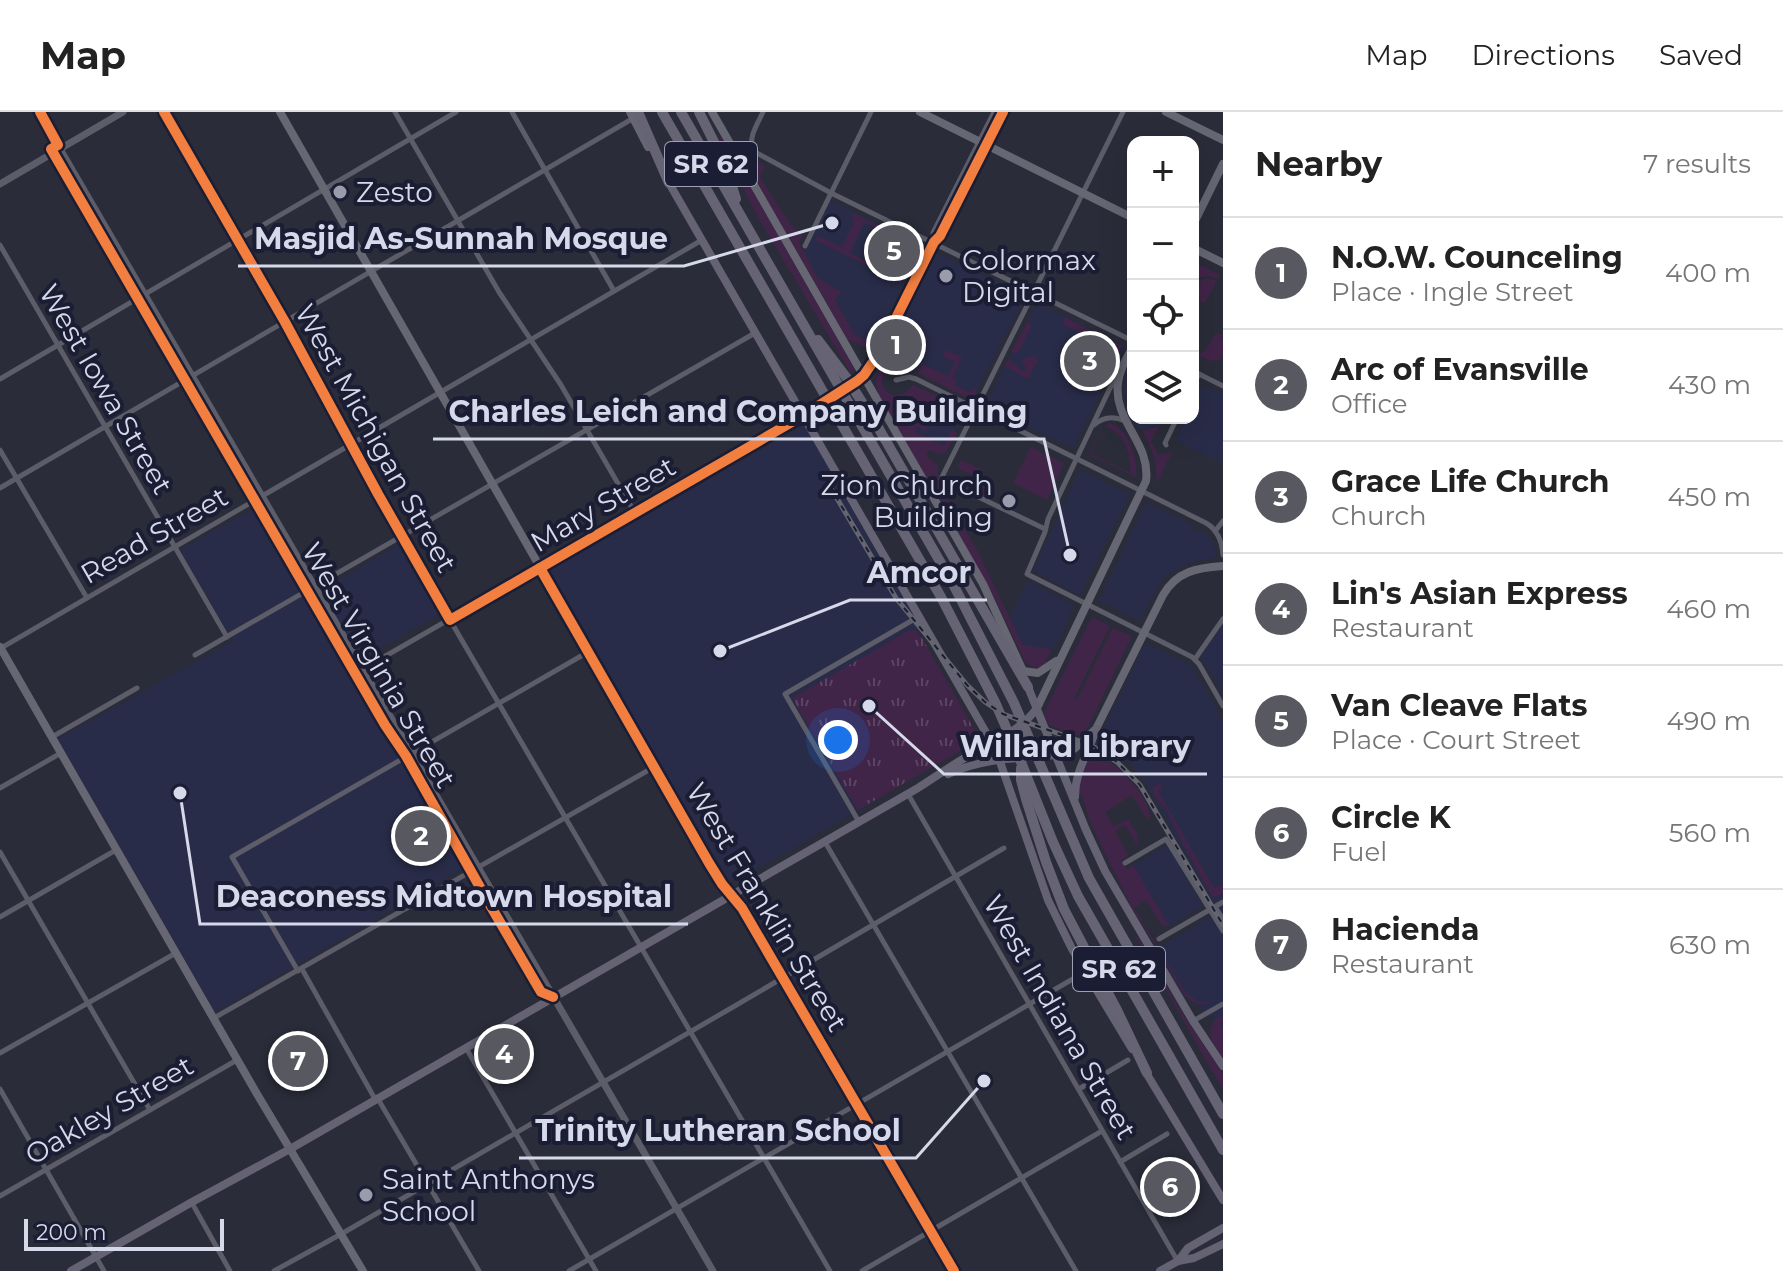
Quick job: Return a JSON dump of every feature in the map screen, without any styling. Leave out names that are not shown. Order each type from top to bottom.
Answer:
[{"type":"highway","name":"SR 62","points":[[662,112],[941,597],[1021,762],[1078,896],[1223,1150]]},
{"type":"highway","name":"SR 62","points":[[681,112],[802,322],[829,353],[847,401],[953,584],[1014,703],[1089,878],[1223,1114]]},
{"type":"highway","points":[[699,112],[725,164],[742,217]]},
{"type":"highway","points":[[634,114],[669,183]]},
{"type":"highway","points":[[841,379],[856,392],[903,468],[1028,687]]},
{"type":"highway","points":[[1021,762],[1021,780],[1026,799],[1064,909],[1147,1073]]},
{"type":"main road","points":[[40,112],[60,149]]},
{"type":"main road","name":"West Franklin Street","points":[[280,112],[709,863],[742,908],[954,1271]]},
{"type":"main road","points":[[712,112],[983,584],[1023,671],[1074,802],[1105,871],[1223,1066]]},
{"type":"main road","points":[[920,112],[1127,215]]},
{"type":"main road","points":[[1166,112],[1223,140]]},
{"type":"main road","points":[[1199,213],[1223,164]]},
{"type":"main road","points":[[669,183],[992,743],[1035,868],[1072,949],[1223,1200]]},
{"type":"main road","points":[[1199,251],[1223,263]]},
{"type":"main road","points":[[71,1271],[290,1149],[908,794],[1011,732],[1032,714],[1142,491],[1147,475],[1145,459],[1125,421],[1118,395],[1117,383],[1130,352]]},
{"type":"main road","points":[[1074,802],[1076,775],[1163,595],[1174,580],[1196,568],[1223,566]]},
{"type":"main road","points":[[0,648],[237,1060],[363,1271]]},
{"type":"main road","points":[[1023,671],[1042,671],[1060,658]]},
{"type":"main road","points":[[918,788],[983,761],[1056,755],[1074,749],[1096,729]]},
{"type":"main road","points":[[1178,1261],[1188,1248],[1223,1228]]},
{"type":"main road","points":[[1160,1271],[1223,1244]]},
{"type":"street","points":[[0,184],[123,112]]},
{"type":"street","name":"West Michigan Street","points":[[164,112],[285,322],[401,536],[830,1271]]},
{"type":"street","points":[[395,112],[499,292],[561,385],[635,513]]},
{"type":"street","points":[[0,379],[456,112]]},
{"type":"street","points":[[512,112],[614,291]]},
{"type":"street","points":[[763,112],[752,136],[753,151],[1127,341]]},
{"type":"street","points":[[805,246],[871,112]]},
{"type":"street","points":[[983,144],[994,112]]},
{"type":"street","points":[[864,375],[877,356],[934,242],[933,233],[1003,112]]},
{"type":"street","points":[[1045,529],[941,479],[1123,112]]},
{"type":"street","points":[[0,488],[544,170],[634,114]]},
{"type":"street","name":"West Virginia Street","points":[[60,149],[713,1271]]},
{"type":"street","name":"Read Street","points":[[0,648],[702,240]]},
{"type":"street","name":"West Iowa Street","points":[[0,245],[227,637]]},
{"type":"street","points":[[195,655],[756,333]]},
{"type":"street","points":[[1120,374],[1110,388],[1052,511],[1027,574],[1195,659],[1223,706]]},
{"type":"street","points":[[1199,374],[1223,386]]},
{"type":"street","name":"Mary Street","points":[[363,670],[804,415],[864,375]]},
{"type":"street","points":[[896,380],[916,379],[1206,523],[1216,530],[1223,555]]},
{"type":"street","points":[[1094,426],[1105,418],[1125,421]]},
{"type":"street","points":[[1166,445],[1174,424]]},
{"type":"street","points":[[0,450],[87,598]]},
{"type":"street","points":[[1216,530],[1223,521]]},
{"type":"street","points":[[859,822],[785,694],[919,616]]},
{"type":"street","points":[[1195,659],[1223,619]]},
{"type":"street","points":[[479,1271],[232,857],[589,651]]},
{"type":"street","points":[[51,737],[137,688]]},
{"type":"street","points":[[0,788],[61,753]]},
{"type":"street","points":[[214,1018],[655,767]]},
{"type":"street","name":"West Indiana Street","points":[[908,794],[1178,1261]]},
{"type":"street","points":[[1125,863],[1166,839],[1223,919]]},
{"type":"street","points":[[825,841],[1076,1271]]},
{"type":"street","points":[[274,1271],[1004,848]]},
{"type":"street","points":[[0,917],[116,850]]},
{"type":"street","points":[[0,852],[150,1110]]},
{"type":"street","points":[[1159,939],[1223,902]]},
{"type":"street","points":[[1213,908],[1223,931]]},
{"type":"street","points":[[0,1053],[176,953]]},
{"type":"street","points":[[569,1271],[1078,976]]},
{"type":"street","points":[[1193,1021],[1223,1004]]},
{"type":"street","points":[[466,1047],[596,1271]]},
{"type":"street","name":"Oakley Street","points":[[0,1196],[237,1060]]},
{"type":"street","points":[[1079,1089],[1128,1060]]},
{"type":"street","points":[[0,1089],[104,1271]]},
{"type":"street","points":[[862,1271],[1102,1131]]},
{"type":"street","points":[[1120,1162],[1167,1134]]},
{"type":"street","points":[[192,1202],[230,1271]]},
{"type":"shaded area","points":[[830,200],[922,245],[873,344],[855,335],[835,300],[840,292],[818,279],[804,252]]},
{"type":"shaded area","points":[[936,253],[1023,294],[1024,298],[973,397],[886,354]]},
{"type":"shaded area","points":[[1039,305],[1123,347],[1073,448],[985,407],[1034,309]]},
{"type":"shaded area","points":[[1127,375],[1127,404],[1124,393]]},
{"type":"shaded area","points":[[1205,387],[1223,394],[1223,464],[1176,440],[1183,424],[1199,424],[1199,391]]},
{"type":"shaded area","points":[[941,400],[964,412],[956,432],[951,431],[944,446],[915,432],[918,427],[926,430]]},
{"type":"shaded area","points":[[1136,424],[1162,424],[1140,431]]},
{"type":"shaded area","points":[[805,425],[922,627],[916,631],[910,630],[792,698],[858,810],[737,881],[728,879],[550,570]]},
{"type":"shaded area","points":[[1082,471],[1129,495],[1079,595],[1033,570]]},
{"type":"shaded area","points":[[1148,503],[1189,523],[1193,530],[1203,531],[1214,544],[1216,555],[1212,559],[1181,566],[1162,579],[1140,621],[1099,600]]},
{"type":"shaded area","points":[[260,505],[312,595],[398,545],[439,615],[350,665],[467,866],[215,1012],[58,739],[233,641],[180,550]]},
{"type":"shaded area","points":[[1028,581],[1074,606],[1052,649],[1023,646],[1009,619]]},
{"type":"shaded area","points":[[1223,619],[1223,693],[1199,653]]},
{"type":"shaded area","points":[[1147,644],[1191,665],[1223,720],[1223,1028],[1184,996],[1155,950],[1219,912],[1143,779],[1129,762],[1098,741]]},
{"type":"shaded area","points":[[1167,845],[1203,906],[1168,926],[1133,865]]},
{"type":"green space","points":[[721,136],[855,369],[850,372],[755,212],[718,138]]},
{"type":"green space","points":[[743,143],[752,159],[765,165],[760,178],[791,225],[802,236],[799,243],[818,278],[841,292],[835,300],[855,335],[872,343],[870,350],[848,341],[745,161]]},
{"type":"green space","points":[[853,213],[887,230],[864,222],[850,253],[876,266],[882,254],[886,256],[884,263],[891,267],[894,260],[898,261],[893,273],[903,278],[901,282],[815,240],[817,236],[842,247],[854,223]]},
{"type":"green space","points":[[1199,264],[1220,275],[1218,279],[1199,278]]},
{"type":"green space","points":[[1202,280],[1217,281],[1205,303],[1199,300],[1199,283]]},
{"type":"green space","points":[[1064,317],[1122,346],[1119,353],[1063,324]]},
{"type":"green space","points":[[1028,321],[1031,327],[1019,351],[1014,354],[1011,352]]},
{"type":"green space","points":[[1216,333],[1222,335],[1223,355],[1219,360],[1210,361],[1199,356]]},
{"type":"green space","points":[[946,350],[962,357],[952,378],[957,381],[955,385],[970,393],[973,389],[977,390],[973,399],[918,373],[922,364],[948,376],[955,362],[943,356]]},
{"type":"green space","points":[[886,355],[903,363],[884,374],[882,382],[889,393],[904,393],[913,385],[942,398],[926,431],[918,427],[915,432],[944,446],[951,430],[957,433],[945,453],[929,450],[926,456],[938,465],[938,478],[944,482],[941,489],[975,546],[1023,645],[1052,649],[1043,666],[1035,668],[1025,662],[995,599],[878,393],[876,378]]},
{"type":"green space","points":[[1033,356],[1038,359],[1028,379],[1004,366],[1010,360],[1024,372],[1027,369],[1021,360]]},
{"type":"green space","points":[[1110,423],[1116,426],[1127,438],[1134,454],[1136,477],[1089,455],[1104,427],[1091,454],[1131,473],[1125,444],[1118,434],[1104,426]]},
{"type":"green space","points":[[1159,426],[1151,441],[1158,455],[1172,452],[1156,484],[1154,457],[1142,431]]},
{"type":"green space","points":[[1031,447],[1064,463],[1047,500],[1013,483]]},
{"type":"green space","points":[[961,460],[983,470],[981,476],[989,480],[993,478],[988,496],[968,489],[975,476],[957,468]]},
{"type":"green space","points":[[1092,617],[1110,626],[1074,699],[1077,700],[1113,628],[1132,636],[1081,736],[1050,725],[1044,713]]},
{"type":"green space","points":[[910,630],[916,631],[922,638],[978,736],[977,741],[858,810],[792,698]]},
{"type":"green space","points":[[1094,752],[1112,763],[1131,781],[1145,802],[1150,821],[1132,795],[1105,812],[1114,827],[1128,819],[1138,835],[1137,845],[1125,825],[1115,831],[1128,855],[1121,860],[1127,869],[1133,865],[1169,926],[1162,926],[1146,900],[1134,908],[1186,993],[1199,1002],[1211,1002],[1196,1003],[1184,994],[1130,904],[1090,822],[1082,795],[1079,795],[1079,781],[1088,757],[1091,758]]},
{"type":"green space","points":[[1160,783],[1162,788],[1158,791],[1214,888],[1223,884],[1223,893],[1213,898],[1167,811],[1154,795],[1153,788]]},
{"type":"green space","points":[[1135,936],[1223,1074],[1223,1090]]},
{"type":"green space","points":[[1222,1014],[1223,1058],[1210,1036],[1212,1025]]},
{"type":"railway","points":[[829,485],[896,598],[967,685],[1003,714],[1091,745],[1117,762],[1140,785],[1223,925]]},
{"type":"cycle path","points":[[40,112],[58,145],[51,149],[541,992],[553,997]]},
{"type":"cycle path","points":[[164,112],[285,322],[450,620],[804,415],[864,375],[877,356],[1003,112]]},
{"type":"cycle path","points":[[540,568],[709,863],[742,908],[954,1271]]},
{"type":"place","name":"Zesto","points":[[340,192]]},
{"type":"place","name":"Masjid As-Sunnah Mosque","points":[[832,223]]},
{"type":"place","name":"Van Cleave Flats","points":[[894,251]]},
{"type":"place","name":"Colormax Digital","points":[[946,276]]},
{"type":"place","name":"N.O.W. Counceling","points":[[896,345]]},
{"type":"place","name":"Grace Life Church","points":[[1090,361]]},
{"type":"place","name":"Zion Church Building","points":[[1009,501]]},
{"type":"place","name":"Charles Leich and Company Building","points":[[1070,555]]},
{"type":"place","name":"Amcor","points":[[720,651]]},
{"type":"place","name":"Willard Library","points":[[869,706]]},
{"type":"place","name":"Deaconess Midtown Hospital","points":[[180,793]]},
{"type":"place","name":"Arc of Evansville","points":[[421,836]]},
{"type":"place","name":"Lin's Asian Express","points":[[504,1054]]},
{"type":"place","name":"Hacienda","points":[[298,1061]]},
{"type":"place","name":"Trinity Lutheran School","points":[[984,1081]]},
{"type":"place","name":"Circle K","points":[[1170,1187]]},
{"type":"place","name":"Saint Anthonys School","points":[[366,1195]]}]
